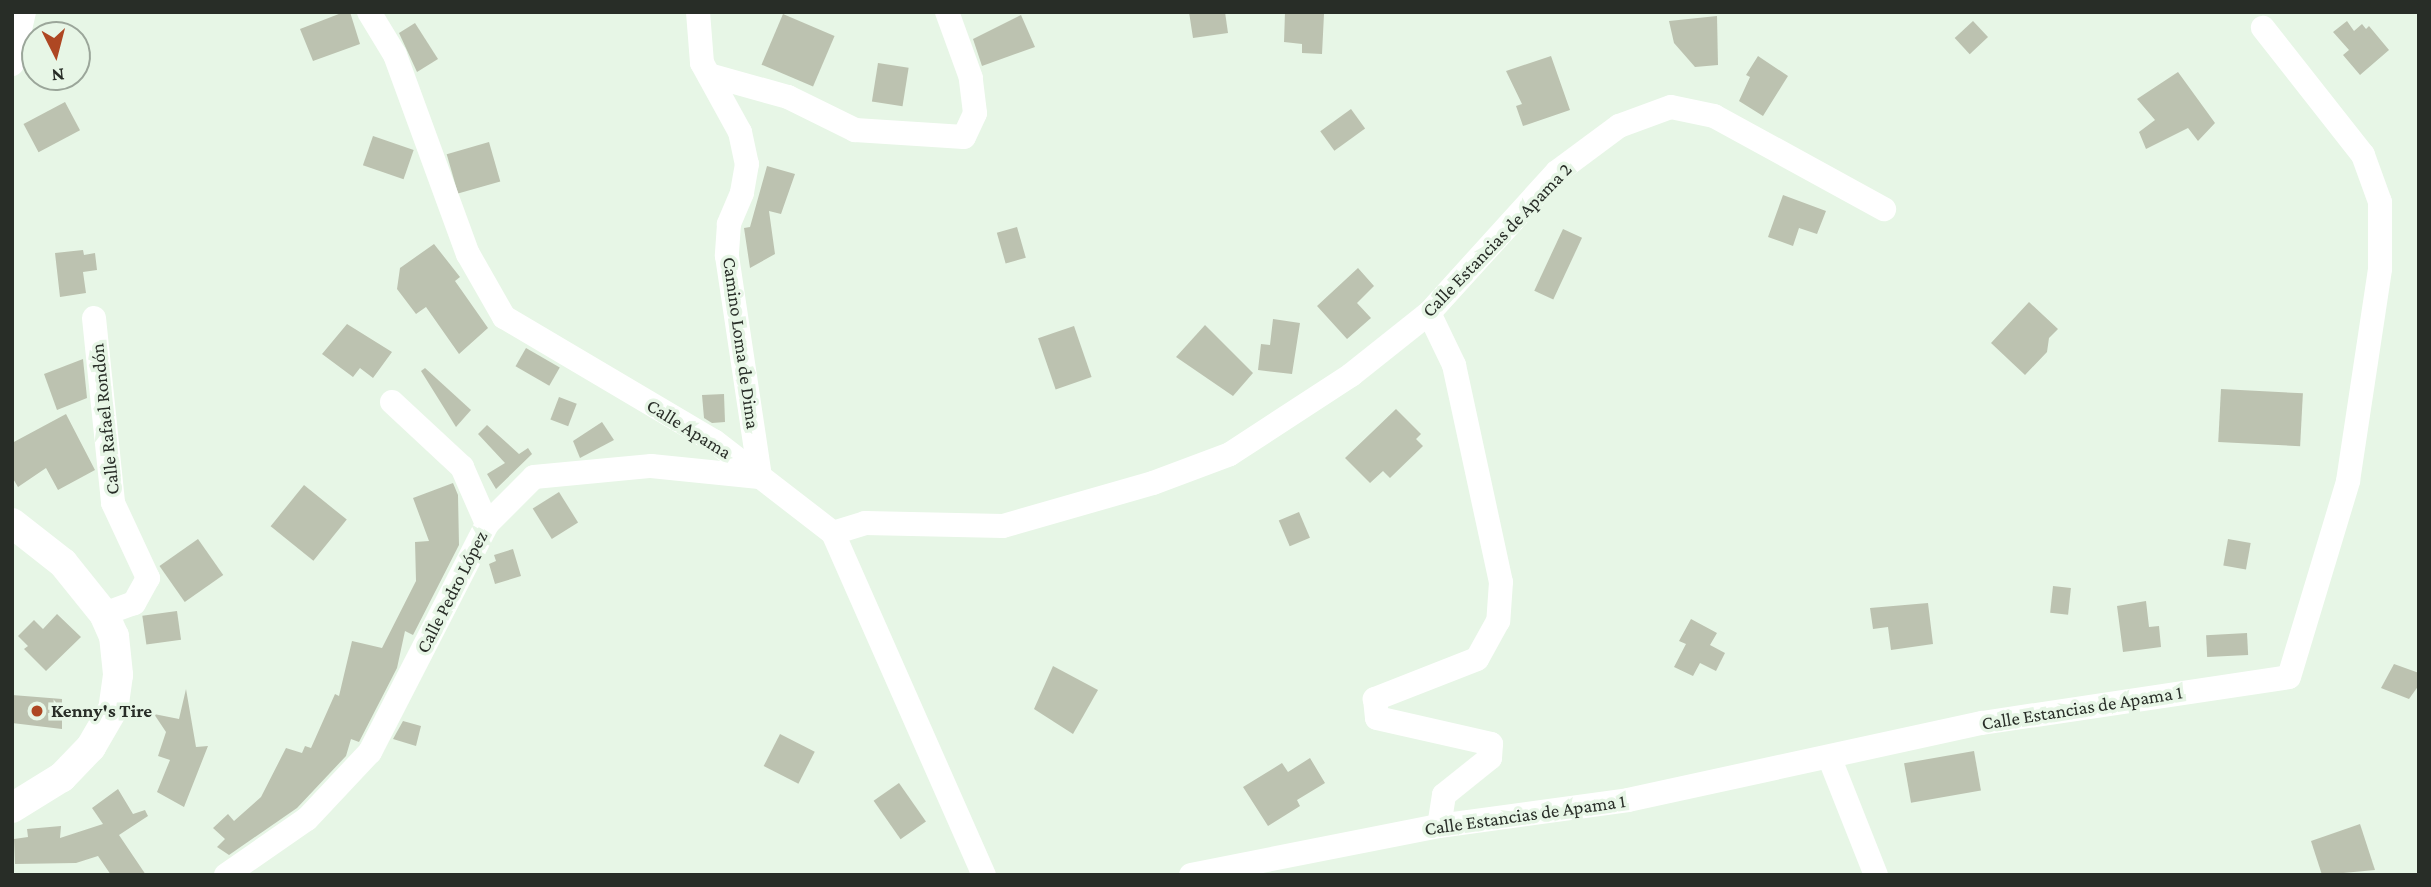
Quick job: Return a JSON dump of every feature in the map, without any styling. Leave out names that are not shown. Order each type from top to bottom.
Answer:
[{"type":"street","points":[[12,64],[24,12]]},
{"type":"street","name":"Calle Apama","points":[[369,12],[395,55],[467,254],[504,317],[714,441],[833,533],[984,875]]},
{"type":"street","name":"Camino Loma de Dima","points":[[698,12],[696,33],[709,75],[740,132],[747,164],[742,193],[729,224],[727,256],[760,477]]},
{"type":"street","points":[[709,75],[788,97],[855,130],[964,136],[975,113],[974,101],[947,12]]},
{"type":"street","name":"Calle Estancias de Apama 1","points":[[1191,875],[1439,826],[1628,800],[1982,723],[2289,677],[2348,481],[2380,269],[2380,202],[2363,155],[2263,28]]},
{"type":"street","name":"Calle Estancias de Apama 2","points":[[833,533],[866,523],[1003,526],[1153,483],[1230,454],[1351,375],[1429,313],[1557,172],[1619,127],[1671,107],[1714,116],[1884,209]]},
{"type":"street","points":[[1429,313],[1454,365],[1501,582],[1498,621],[1477,659],[1375,699],[1377,718],[1491,744],[1490,758],[1444,795],[1439,826]]},
{"type":"street","name":"Calle Rafael Rondón","points":[[94,318],[113,503],[148,578],[134,603],[104,614]]},
{"type":"street","points":[[392,402],[462,467],[487,524]]},
{"type":"street","name":"Calle Pedro López","points":[[226,875],[307,819],[370,752],[487,524],[534,477],[651,466],[760,477]]},
{"type":"street","points":[[12,523],[63,563],[104,614],[114,636],[118,675],[113,709],[92,747],[62,777],[12,808]]},
{"type":"street","points":[[1830,758],[1876,875]]},
{"type":"building","points":[[350,12],[360,44],[313,61],[300,29]]},
{"type":"building","points":[[1189,12],[1225,12],[1228,33],[1193,38]]},
{"type":"building","points":[[1285,12],[1324,14],[1322,54],[1302,53],[1302,44],[1284,42]]},
{"type":"building","points":[[783,14],[835,36],[813,87],[762,65]]},
{"type":"building","points":[[1021,15],[1035,47],[982,66],[973,39]]},
{"type":"building","points":[[1717,16],[1718,65],[1695,67],[1674,43],[1669,21]]},
{"type":"building","points":[[1973,21],[1988,37],[1970,54],[1955,38]]},
{"type":"building","points":[[2347,21],[2354,31],[2362,24],[2366,29],[2369,26],[2389,50],[2360,75],[2343,55],[2349,50],[2333,32]]},
{"type":"building","points":[[415,23],[438,59],[417,72],[399,33]]},
{"type":"building","points":[[1551,56],[1570,110],[1523,126],[1516,106],[1522,104],[1506,71]]},
{"type":"building","points":[[1758,56],[1788,76],[1763,116],[1739,101],[1750,77],[1746,75]]},
{"type":"building","points":[[878,63],[909,68],[903,106],[872,102]]},
{"type":"building","points":[[2178,72],[2215,123],[2198,141],[2188,128],[2146,149],[2139,132],[2155,120],[2137,99]]},
{"type":"building","points":[[65,102],[80,130],[39,152],[24,124]]},
{"type":"building","points":[[1351,109],[1365,128],[1334,151],[1320,131]]},
{"type":"building","points":[[373,136],[414,150],[404,179],[363,165]]},
{"type":"building","points":[[489,142],[500,181],[458,194],[447,154]]},
{"type":"building","points":[[767,166],[795,174],[781,214],[769,211],[775,254],[750,268],[744,228],[750,227]]},
{"type":"building","points":[[1783,195],[1826,211],[1817,234],[1799,228],[1793,246],[1768,237]]},
{"type":"building","points":[[1017,227],[1026,258],[1006,264],[997,233]]},
{"type":"building","points":[[1563,229],[1582,238],[1553,300],[1534,291]]},
{"type":"building","points":[[434,244],[460,277],[455,281],[488,328],[459,354],[426,307],[416,314],[397,289],[400,268]]},
{"type":"building","points":[[83,250],[84,255],[95,253],[97,270],[83,272],[86,293],[60,297],[55,253]]},
{"type":"building","points":[[1358,268],[1374,286],[1357,303],[1371,318],[1347,339],[1317,306]]},
{"type":"building","points":[[2029,302],[2058,329],[2049,338],[2047,352],[2025,375],[1991,343]]},
{"type":"building","points":[[1273,319],[1300,323],[1292,374],[1258,370],[1261,344],[1270,345]]},
{"type":"building","points":[[347,324],[392,352],[373,378],[360,368],[353,377],[322,354]]},
{"type":"building","points":[[1205,325],[1253,373],[1233,396],[1176,357]]},
{"type":"building","points":[[1074,326],[1092,377],[1056,389],[1038,338]]},
{"type":"building","points":[[526,348],[560,368],[549,386],[516,366]]},
{"type":"building","points":[[83,359],[87,398],[57,410],[44,374]]},
{"type":"building","points":[[425,368],[471,410],[456,427],[421,371]]},
{"type":"building","points":[[2221,389],[2303,393],[2300,446],[2218,442]]},
{"type":"building","points":[[724,394],[725,422],[712,423],[704,418],[702,395]]},
{"type":"building","points":[[559,397],[577,404],[568,426],[550,419]]},
{"type":"building","points":[[1396,409],[1421,434],[1416,439],[1423,446],[1390,478],[1383,471],[1370,483],[1345,458]]},
{"type":"building","points":[[66,414],[95,470],[58,490],[46,468],[18,487],[12,477],[12,443]]},
{"type":"building","points":[[602,422],[614,440],[580,458],[573,441]]},
{"type":"building","points":[[487,425],[519,454],[528,448],[532,454],[496,489],[487,474],[505,463],[478,434]]},
{"type":"building","points":[[453,483],[458,495],[459,545],[413,635],[405,631],[397,668],[359,742],[351,739],[346,756],[297,808],[229,855],[217,847],[225,839],[213,828],[228,814],[234,821],[261,797],[286,748],[302,753],[305,746],[311,748],[335,694],[339,696],[352,641],[382,648],[416,581],[415,542],[429,541],[413,498]]},
{"type":"building","points":[[304,485],[347,520],[313,561],[271,526]]},
{"type":"building","points":[[559,492],[578,523],[552,539],[533,508]]},
{"type":"building","points":[[1299,512],[1310,538],[1290,546],[1279,521]]},
{"type":"building","points":[[198,539],[223,575],[185,602],[159,566]]},
{"type":"building","points":[[2228,539],[2251,543],[2246,570],[2223,566]]},
{"type":"building","points":[[513,549],[521,576],[495,584],[489,564],[496,561],[494,555]]},
{"type":"building","points":[[2053,586],[2071,588],[2068,615],[2050,613]]},
{"type":"building","points":[[2146,601],[2149,627],[2159,626],[2161,647],[2123,652],[2117,606]]},
{"type":"building","points":[[1928,603],[1933,644],[1891,650],[1888,627],[1873,629],[1870,608]]},
{"type":"building","points":[[177,611],[181,640],[146,645],[142,616]]},
{"type":"building","points":[[57,614],[81,637],[46,671],[24,649],[28,646],[18,636],[34,620],[43,629]]},
{"type":"building","points":[[1691,619],[1717,633],[1710,645],[1725,653],[1716,671],[1700,663],[1693,676],[1674,667],[1686,644],[1679,641]]},
{"type":"building","points":[[2247,633],[2248,655],[2207,657],[2206,635]]},
{"type":"building","points":[[2394,664],[2419,673],[2419,685],[2409,699],[2381,688]]},
{"type":"building","points":[[1053,666],[1098,690],[1073,734],[1034,709]]},
{"type":"building","points":[[186,689],[196,747],[208,746],[184,807],[157,792],[170,760],[158,756],[166,732],[154,714],[179,719]]},
{"type":"building","name":"Kenny's Tire","points":[[12,695],[62,699],[62,729],[12,723]]},
{"type":"building","points":[[403,721],[421,726],[416,746],[393,739]]},
{"type":"building","points":[[780,734],[815,752],[798,784],[764,766]]},
{"type":"building","points":[[1974,751],[1981,790],[1911,803],[1904,763]]},
{"type":"building","points":[[1310,758],[1325,783],[1297,800],[1300,806],[1268,826],[1243,787],[1282,763],[1288,772]]},
{"type":"building","points":[[899,783],[926,822],[901,839],[874,801]]},
{"type":"building","points":[[118,789],[133,814],[145,810],[148,816],[119,835],[146,875],[111,875],[98,856],[76,863],[15,864],[14,839],[28,837],[27,829],[61,826],[60,838],[103,824],[92,808]]},
{"type":"building","points":[[2360,824],[2375,870],[2322,875],[2311,841]]},
{"type":"place","name":"Kenny's Tire","points":[[37,711]]}]
